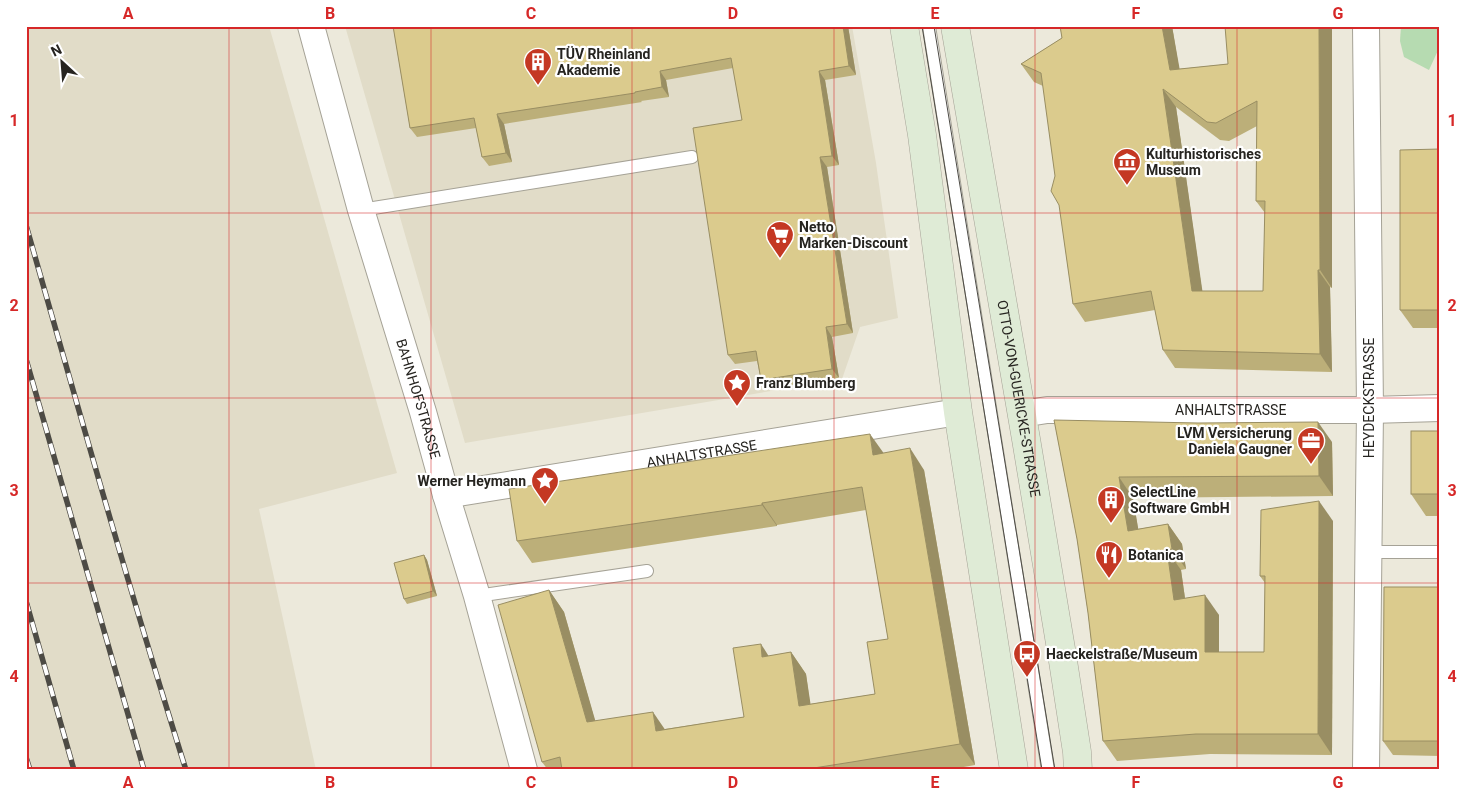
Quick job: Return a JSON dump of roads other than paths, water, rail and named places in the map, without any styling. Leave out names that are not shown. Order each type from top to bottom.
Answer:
[{"type":"street","name":"BAHNHOFSTRASSE","points":[[311,26],[361,210],[477,596],[524,770]]},
{"type":"street","points":[[904,26],[922,135],[958,412],[1014,770]]},
{"type":"street","name":"OTTO-VON-GUERICKE-STRASSE","points":[[955,26],[1063,661],[1078,770]]},
{"type":"street","name":"HEYDECKSTRASSE","points":[[1366,26],[1370,410],[1366,770]]},
{"type":"street","name":"ANHALTSTRASSE","points":[[1022,414],[1047,410],[1370,410],[1440,408]]},
{"type":"street","name":"ANHALTSTRASSE","points":[[446,495],[958,412]]},
{"type":"lane","points":[[929,26],[1048,770]]},
{"type":"lane","points":[[361,210],[692,157]]},
{"type":"lane","points":[[1368,552],[1440,552]]},
{"type":"lane","points":[[477,596],[647,571]]},
{"type":"tram line","points":[[922,26],[1042,770]]},
{"type":"tram line","points":[[934,26],[1055,770]]},
{"type":"railway","points":[[26,225],[84,430],[186,770]]},
{"type":"railway","points":[[26,359],[144,770]]},
{"type":"railway","points":[[26,601],[74,770]]},
{"type":"railway","points":[[26,757],[30,770]]},
{"type":"place","name":"TÜV Rheinland Akademie","points":[[538,86]]},
{"type":"place","name":"Kulturhistorisches Museum","points":[[1127,186]]},
{"type":"place","name":"Netto Marken-Discount","points":[[780,259]]},
{"type":"place","name":"Franz Blumberg","points":[[737,407]]},
{"type":"place","name":"LVM Versicherung Daniela Gaugner","points":[[1311,465]]},
{"type":"place","name":"Werner Heymann","points":[[545,505]]},
{"type":"place","name":"SelectLine Software GmbH","points":[[1111,524]]},
{"type":"place","name":"Botanica","points":[[1109,579]]},
{"type":"place","name":"Haeckelstraße/Museum","points":[[1027,678]]}]
